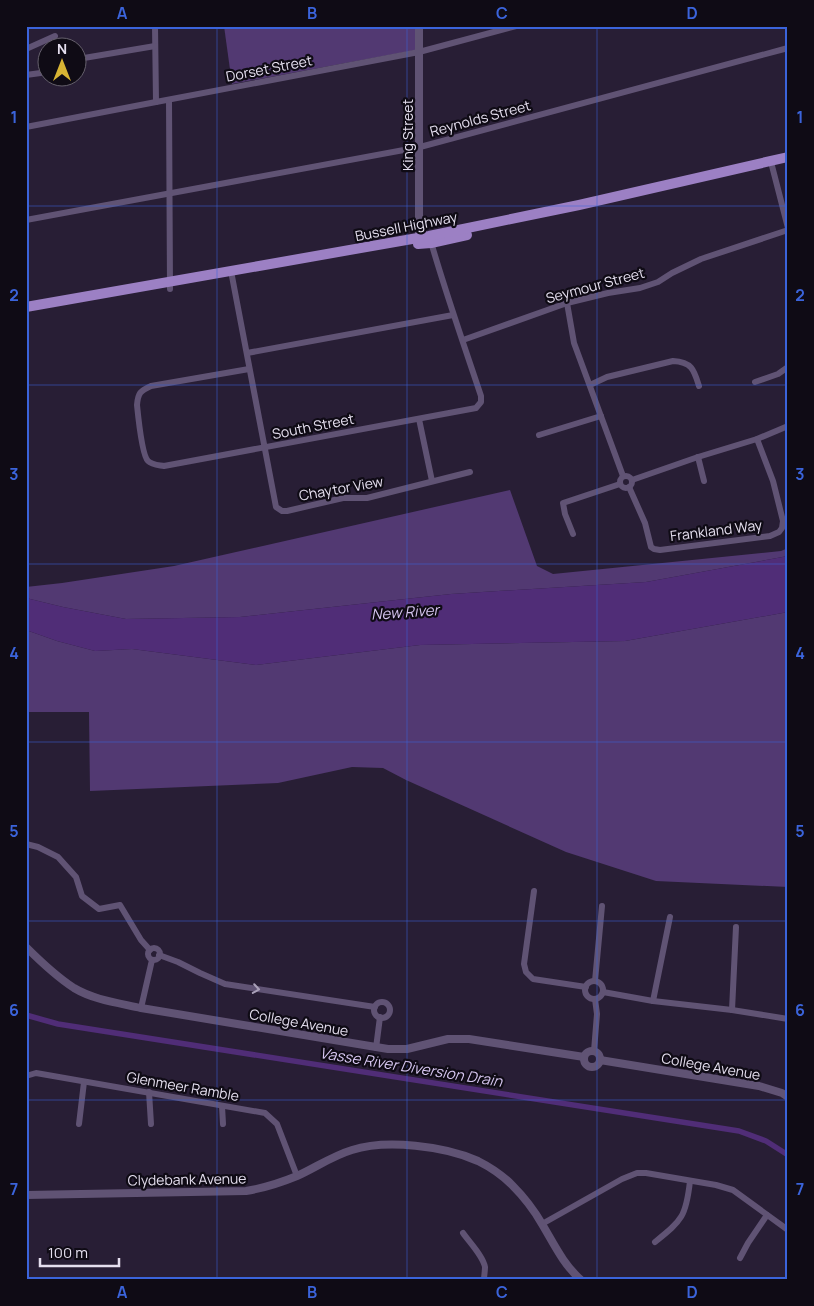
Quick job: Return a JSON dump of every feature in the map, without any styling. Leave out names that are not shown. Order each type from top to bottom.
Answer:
[{"type":"main road","name":"Bussell Highway","points":[[26,312],[579,212],[771,165],[788,158]]},
{"type":"main road","name":"Bussell Highway","points":[[771,165],[788,164]]},
{"type":"main road","name":"Bussell Highway","points":[[26,307],[170,285]]},
{"type":"street","points":[[155,26],[156,102]]},
{"type":"street","name":"King Street","points":[[419,26],[420,147],[425,240]]},
{"type":"street","name":"Dorset Street","points":[[26,128],[419,52],[516,26]]},
{"type":"street","points":[[26,50],[55,36]]},
{"type":"street","points":[[88,57],[155,46]]},
{"type":"street","name":"Reynolds Street","points":[[26,220],[420,147],[788,48]]},
{"type":"street","points":[[169,100],[170,285]]},
{"type":"street","points":[[771,165],[788,229]]},
{"type":"street","name":"Seymour Street","points":[[463,340],[567,303],[640,288],[658,282],[700,259],[788,229]]},
{"type":"street","points":[[425,240],[463,340]]},
{"type":"street","points":[[231,274],[266,448]]},
{"type":"street","points":[[567,303],[574,343],[623,476]]},
{"type":"street","points":[[247,353],[453,315]]},
{"type":"street","name":"South Street","points":[[249,369],[151,386],[142,390],[137,397],[137,405],[144,453],[148,461],[164,466],[476,408],[481,402],[481,396],[463,340]]},
{"type":"street","points":[[590,385],[607,377],[673,361],[682,361],[693,369],[699,386]]},
{"type":"street","points":[[755,382],[778,374],[788,367]]},
{"type":"street","points":[[539,435],[601,416]]},
{"type":"street","points":[[420,419],[432,481]]},
{"type":"street","points":[[620,484],[625,488],[698,457],[757,439],[788,426]]},
{"type":"street","name":"Frankland Way","points":[[631,484],[645,523],[650,547],[654,550],[770,536],[779,532],[783,521],[773,482],[757,439]]},
{"type":"street","name":"Chaytor View","points":[[266,448],[276,507],[287,512],[343,498],[367,498],[470,472]]},
{"type":"street","points":[[698,457],[704,481]]},
{"type":"street","points":[[623,476],[630,476],[631,484]]},
{"type":"street","points":[[620,484],[623,476]]},
{"type":"street","points":[[573,534],[563,503],[620,484]]},
{"type":"street","points":[[26,844],[58,857],[76,877],[82,896],[99,909],[120,905],[141,940],[150,950]]},
{"type":"street","points":[[534,892],[524,964],[526,972],[533,979],[586,987]]},
{"type":"street","points":[[594,981],[602,906]]},
{"type":"street","points":[[653,1000],[670,917]]},
{"type":"street","points":[[732,1010],[736,927]]},
{"type":"street","name":"College Avenue","points":[[26,947],[74,988],[91,996],[141,1008],[376,1048],[407,1049],[448,1039],[469,1039],[584,1057]]},
{"type":"street","points":[[150,950],[153,948],[157,950],[159,955],[225,984],[375,1008]]},
{"type":"street","points":[[150,950],[148,956],[152,960]]},
{"type":"street","points":[[152,960],[157,959],[159,955]]},
{"type":"street","points":[[141,1008],[152,960]]},
{"type":"street","points":[[594,981],[602,985],[603,992],[599,998],[595,999],[590,998],[586,993],[586,987],[594,981]]},
{"type":"street","points":[[603,992],[788,1019]]},
{"type":"street","points":[[594,1052],[597,1014],[595,999]]},
{"type":"street","points":[[382,1002],[390,1007],[390,1012],[388,1016],[383,1018],[375,1013],[375,1008],[382,1002]]},
{"type":"street","points":[[376,1048],[380,1017]]},
{"type":"street","points":[[588,1052],[594,1052],[599,1055],[600,1060],[596,1066],[591,1067],[585,1063],[584,1057],[588,1052]]},
{"type":"street","name":"College Avenue","points":[[600,1060],[759,1086],[782,1093],[788,1097]]},
{"type":"street","name":"Glenmeer Ramble","points":[[26,1076],[36,1073],[265,1113],[277,1124],[297,1176]]},
{"type":"street","points":[[80,1124],[84,1082]]},
{"type":"street","points":[[149,1092],[151,1124]]},
{"type":"street","points":[[222,1106],[223,1124]]},
{"type":"street","name":"Clydebank Avenue","points":[[26,1195],[246,1191],[265,1188],[297,1176],[351,1150],[366,1147],[406,1145],[432,1148],[478,1161],[510,1183],[523,1196],[562,1259],[581,1280]]},
{"type":"street","points":[[542,1224],[630,1175],[646,1173],[716,1185],[733,1190],[788,1230]]},
{"type":"street","points":[[655,1242],[680,1220],[686,1206],[690,1181]]},
{"type":"street","points":[[740,1258],[767,1215]]},
{"type":"street","points":[[463,1233],[479,1253],[485,1266],[484,1280]]},
{"type":"shaded area","points":[[224,26],[416,26],[416,50],[232,84]]},
{"type":"shaded area","points":[[510,490],[537,566],[553,574],[781,551],[788,548],[788,556],[646,582],[451,594],[240,617],[126,619],[26,598],[26,587],[174,566]]},
{"type":"shaded area","points":[[788,612],[788,887],[656,881],[566,852],[383,768],[352,767],[278,783],[90,791],[89,712],[26,712],[26,630],[95,651],[132,649],[256,665],[420,645],[625,641]]},
{"type":"water","name":"New River","points":[[788,556],[788,612],[625,641],[420,645],[256,665],[132,649],[95,651],[26,630],[26,598],[126,619],[240,617],[451,594],[646,582]]},
{"type":"waterway","name":"Vasse River Diversion Drain","points":[[26,1015],[58,1024],[739,1131],[766,1141],[788,1155]]}]
